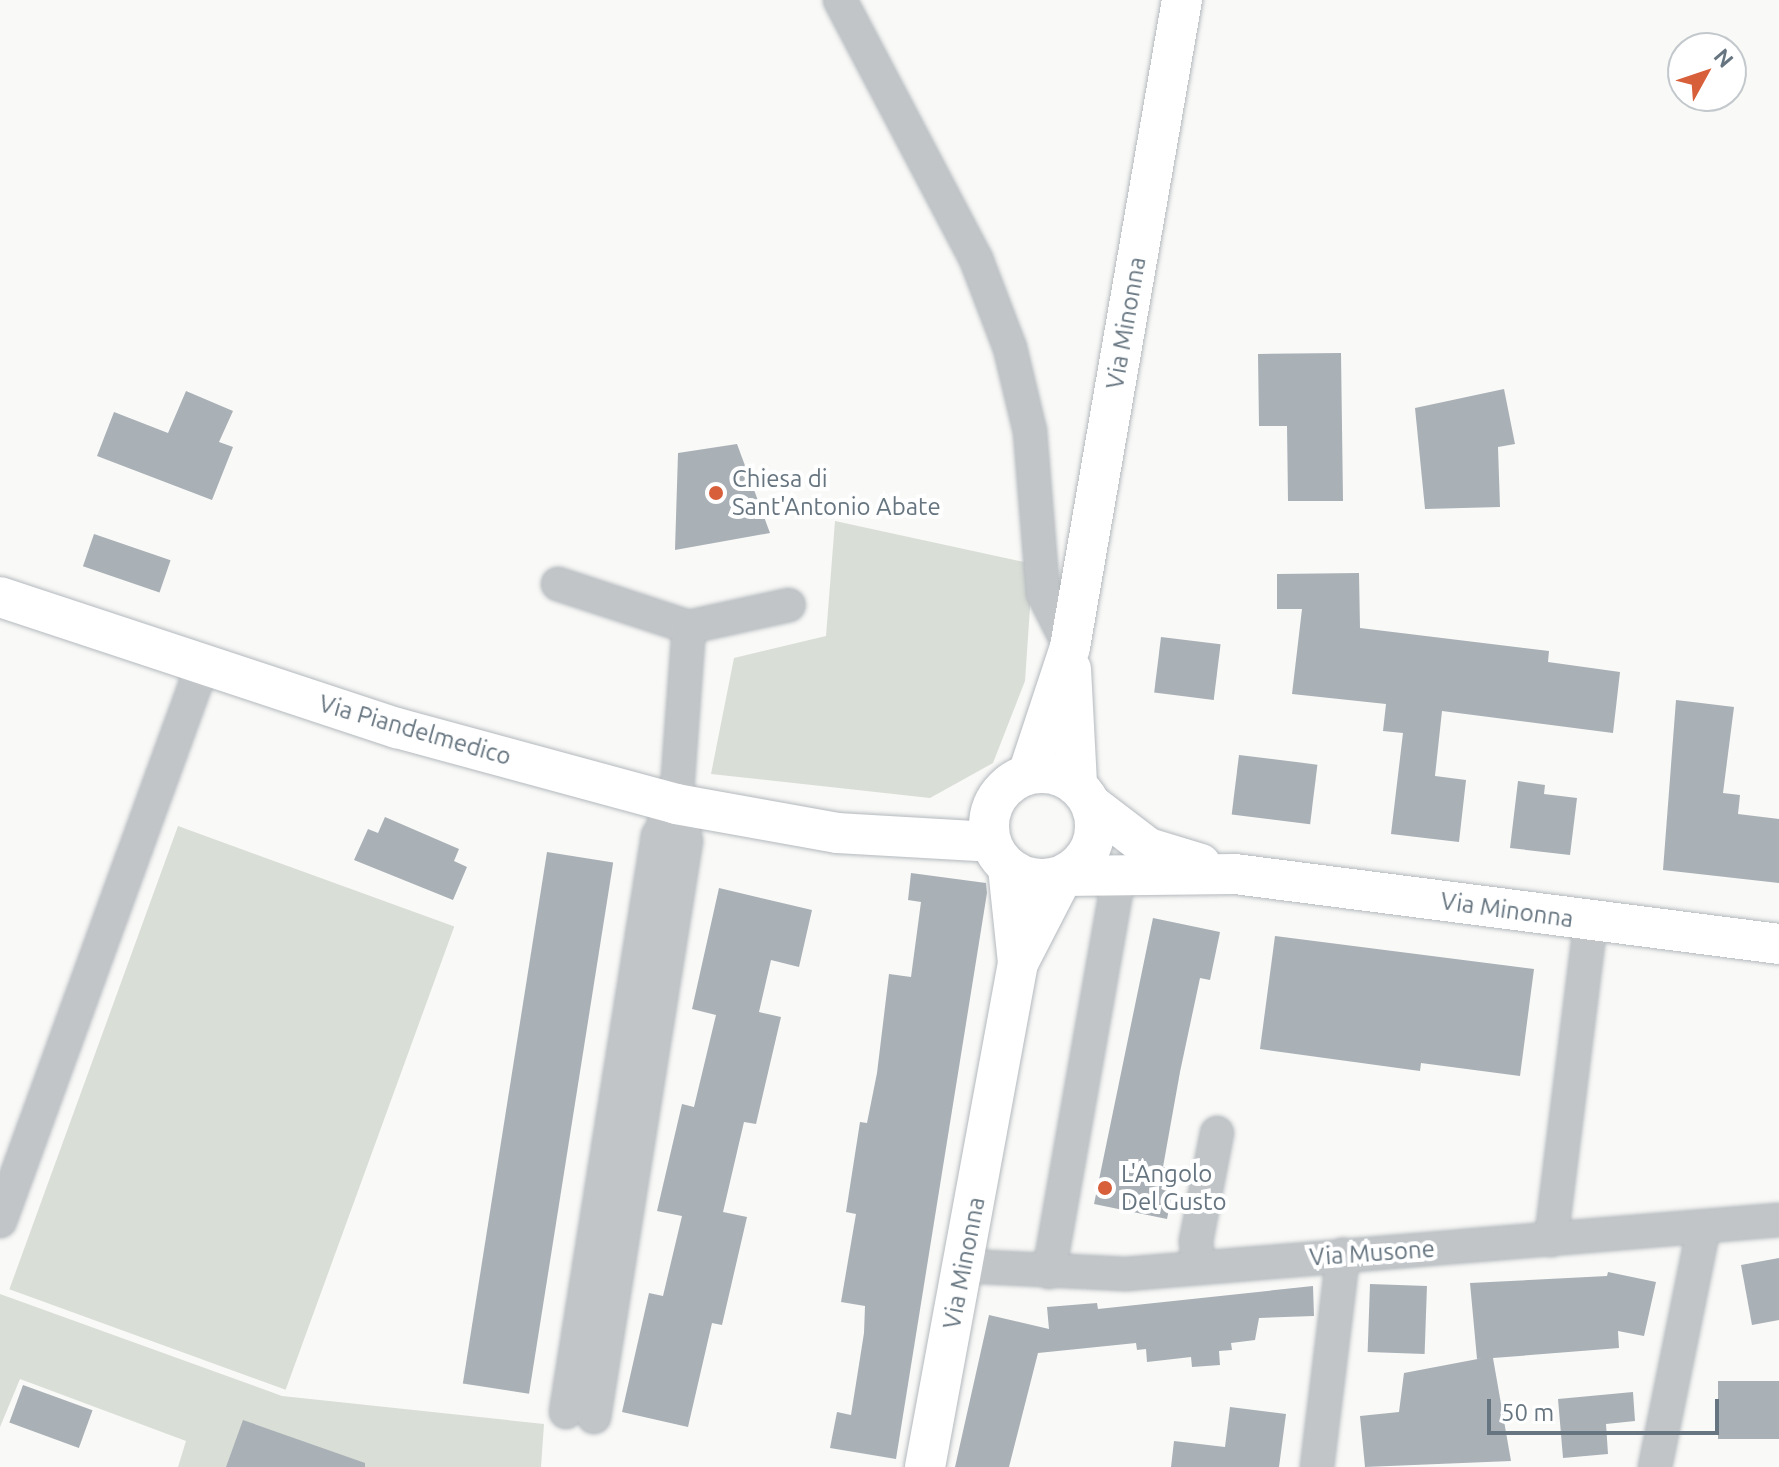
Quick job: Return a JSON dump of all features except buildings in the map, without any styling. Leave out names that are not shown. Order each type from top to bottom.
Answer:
[{"type":"main road","name":"Via Minonna","points":[[1182,0],[1070,647],[1028,774],[1045,772],[1084,795],[1148,848],[1235,874]]},
{"type":"main road","name":"Via Piandelmedico","points":[[0,597],[397,728],[676,804],[837,833],[1000,855]]},
{"type":"main road","name":"Via Minonna","points":[[925,1467],[1018,963],[1063,876],[1092,846],[1070,647]]},
{"type":"main road","points":[[996,798],[1028,774]]},
{"type":"main road","name":"Via Minonna","points":[[996,798],[988,827],[1000,855],[1018,963]]},
{"type":"main road","name":"Via Piandelmedico","points":[[837,833],[928,819],[996,798]]},
{"type":"main road","name":"Via Minonna","points":[[1000,855],[1035,879],[1235,874],[1779,944]]},
{"type":"street","points":[[840,0],[976,259],[1010,348],[1030,431],[1043,593],[1070,647]]},
{"type":"street","points":[[558,584],[689,627],[789,605]]},
{"type":"street","points":[[580,1414],[658,836],[676,804],[689,627]]},
{"type":"street","points":[[0,1221],[203,664]]},
{"type":"street","points":[[1049,1272],[1119,876]]},
{"type":"street","points":[[1551,1240],[1591,921]]},
{"type":"street","points":[[1198,1268],[1196,1241],[1217,1133]]},
{"type":"street","name":"Via Musone","points":[[964,1266],[1049,1272],[1198,1268],[1779,1220]]},
{"type":"street","points":[[1655,1467],[1704,1227]]},
{"type":"street","points":[[1317,1467],[1343,1255]]},
{"type":"shaded area","points":[[835,521],[1033,564],[1025,681],[993,763],[930,798],[711,774],[734,658],[826,636]]},
{"type":"shaded area","points":[[178,826],[454,927],[286,1390],[9,1289]]},
{"type":"shaded area","points":[[0,1294],[282,1396],[544,1424],[541,1467],[178,1467],[186,1441],[20,1379],[0,1427]]},
{"type":"place","name":"Chiesa di Sant'Antonio Abate","points":[[716,493]]},
{"type":"place","name":"L'Angolo Del Gusto","points":[[1105,1188]]}]
